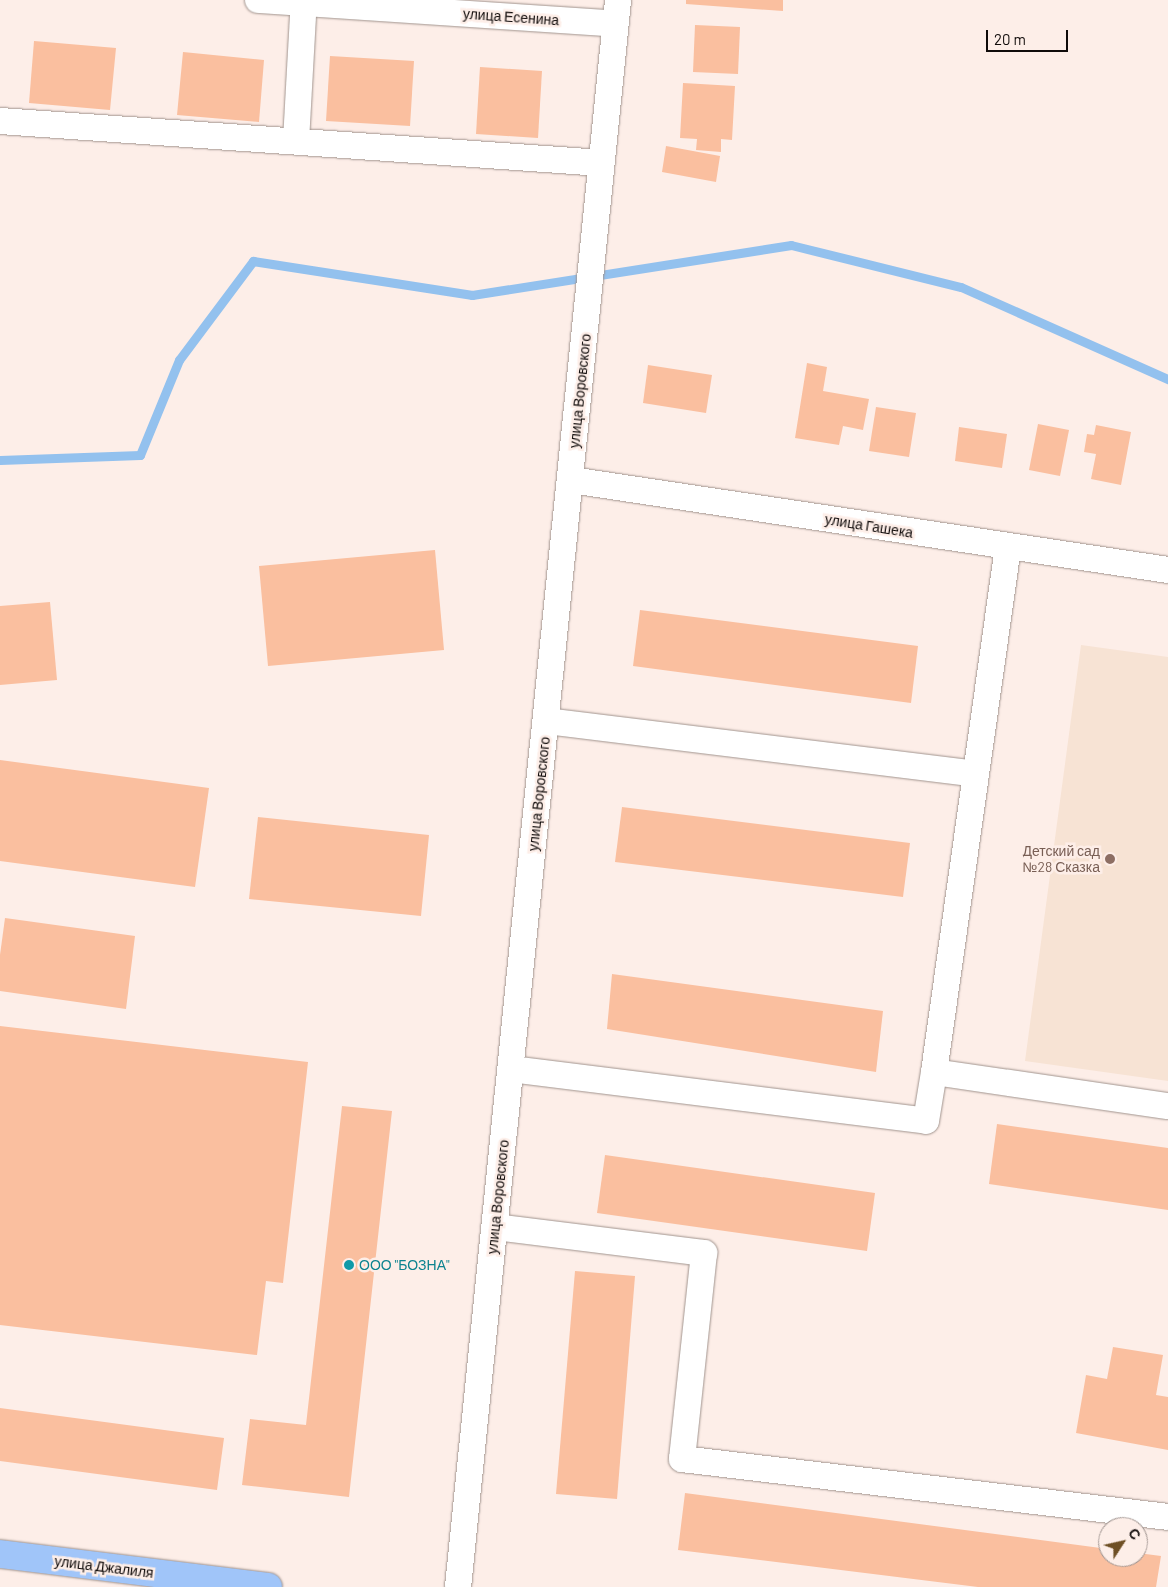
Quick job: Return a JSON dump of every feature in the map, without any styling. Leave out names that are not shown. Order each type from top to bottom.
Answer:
[{"type":"main road","name":"улица Джалиля","points":[[0,1554],[268,1587]]},
{"type":"street","name":"улица Есенина","points":[[258,0],[616,12]]},
{"type":"street","points":[[296,141],[304,1]]},
{"type":"street","name":"улица Воровского","points":[[458,1587],[571,480],[616,12]]},
{"type":"street","points":[[0,121],[602,163]]},
{"type":"street","name":"улица Гашека","points":[[571,480],[1168,570]]},
{"type":"street","points":[[511,1069],[926,1121],[1008,547]]},
{"type":"street","points":[[546,721],[976,774]]},
{"type":"street","points":[[934,1072],[1168,1106]]},
{"type":"street","points":[[495,1227],[704,1253],[682,1459],[1168,1517]]},
{"type":"shaded area","name":"Детский сад №28 Сказка","points":[[1081,645],[1168,657],[1168,1081],[1025,1061]]},
{"type":"building","points":[[686,0],[783,0],[783,11],[686,4]]},
{"type":"building","points":[[695,25],[740,27],[738,74],[693,72]]},
{"type":"building","points":[[34,41],[116,48],[110,110],[29,103]]},
{"type":"building","points":[[183,52],[264,60],[259,122],[177,115]]},
{"type":"building","points":[[330,56],[414,61],[410,126],[326,121]]},
{"type":"building","points":[[480,67],[542,71],[538,138],[476,134]]},
{"type":"building","points":[[683,83],[735,86],[732,140],[721,139],[721,152],[696,150],[697,139],[680,138]]},
{"type":"building","points":[[666,146],[720,156],[716,182],[662,172]]},
{"type":"building","points":[[807,363],[827,367],[823,391],[869,399],[863,430],[843,426],[839,445],[795,438]]},
{"type":"building","points":[[648,365],[712,375],[706,413],[643,403]]},
{"type":"building","points":[[876,407],[916,413],[909,457],[869,451]]},
{"type":"building","points":[[1038,424],[1069,430],[1060,476],[1029,470]]},
{"type":"building","points":[[1096,425],[1131,432],[1121,485],[1091,479],[1096,454],[1084,452],[1087,434],[1094,435]]},
{"type":"building","points":[[959,427],[1007,434],[1002,468],[955,461]]},
{"type":"building","points":[[435,550],[444,650],[268,666],[259,566]]},
{"type":"building","points":[[50,602],[57,680],[0,685],[0,606]]},
{"type":"building","points":[[640,610],[918,646],[911,703],[633,666]]},
{"type":"building","points":[[0,760],[209,788],[195,887],[0,861]]},
{"type":"building","points":[[622,807],[910,843],[903,897],[615,862]]},
{"type":"building","points":[[258,817],[429,835],[421,916],[249,899]]},
{"type":"building","points":[[5,918],[135,936],[126,1009],[0,991],[0,955]]},
{"type":"building","points":[[612,974],[883,1011],[876,1072],[607,1029]]},
{"type":"building","points":[[0,1026],[308,1062],[283,1283],[266,1281],[257,1355],[0,1325]]},
{"type":"building","name":"ООО \"БОЗНА\"","points":[[342,1106],[392,1111],[349,1497],[242,1485],[250,1419],[306,1425]]},
{"type":"building","points":[[997,1124],[1168,1148],[1168,1210],[989,1184]]},
{"type":"building","points":[[605,1155],[875,1193],[867,1251],[597,1213]]},
{"type":"building","points":[[575,1271],[635,1276],[617,1499],[556,1494]]},
{"type":"building","points":[[1113,1347],[1163,1355],[1156,1395],[1168,1397],[1168,1450],[1076,1433],[1086,1375],[1107,1379]]},
{"type":"building","points":[[0,1408],[224,1438],[217,1490],[0,1461]]},
{"type":"building","points":[[685,1493],[1098,1548],[1098,1567],[1148,1567],[1148,1554],[1161,1556],[1156,1587],[978,1587],[678,1550]]},
{"type":"waterway","points":[[0,460],[140,455],[179,360],[253,261],[472,295],[791,245],[961,287],[1168,379]]},
{"type":"place","name":"Детский сад №28 Сказка","points":[[1110,859]]},
{"type":"place","name":"ООО \"БОЗНА\"","points":[[349,1265]]}]
